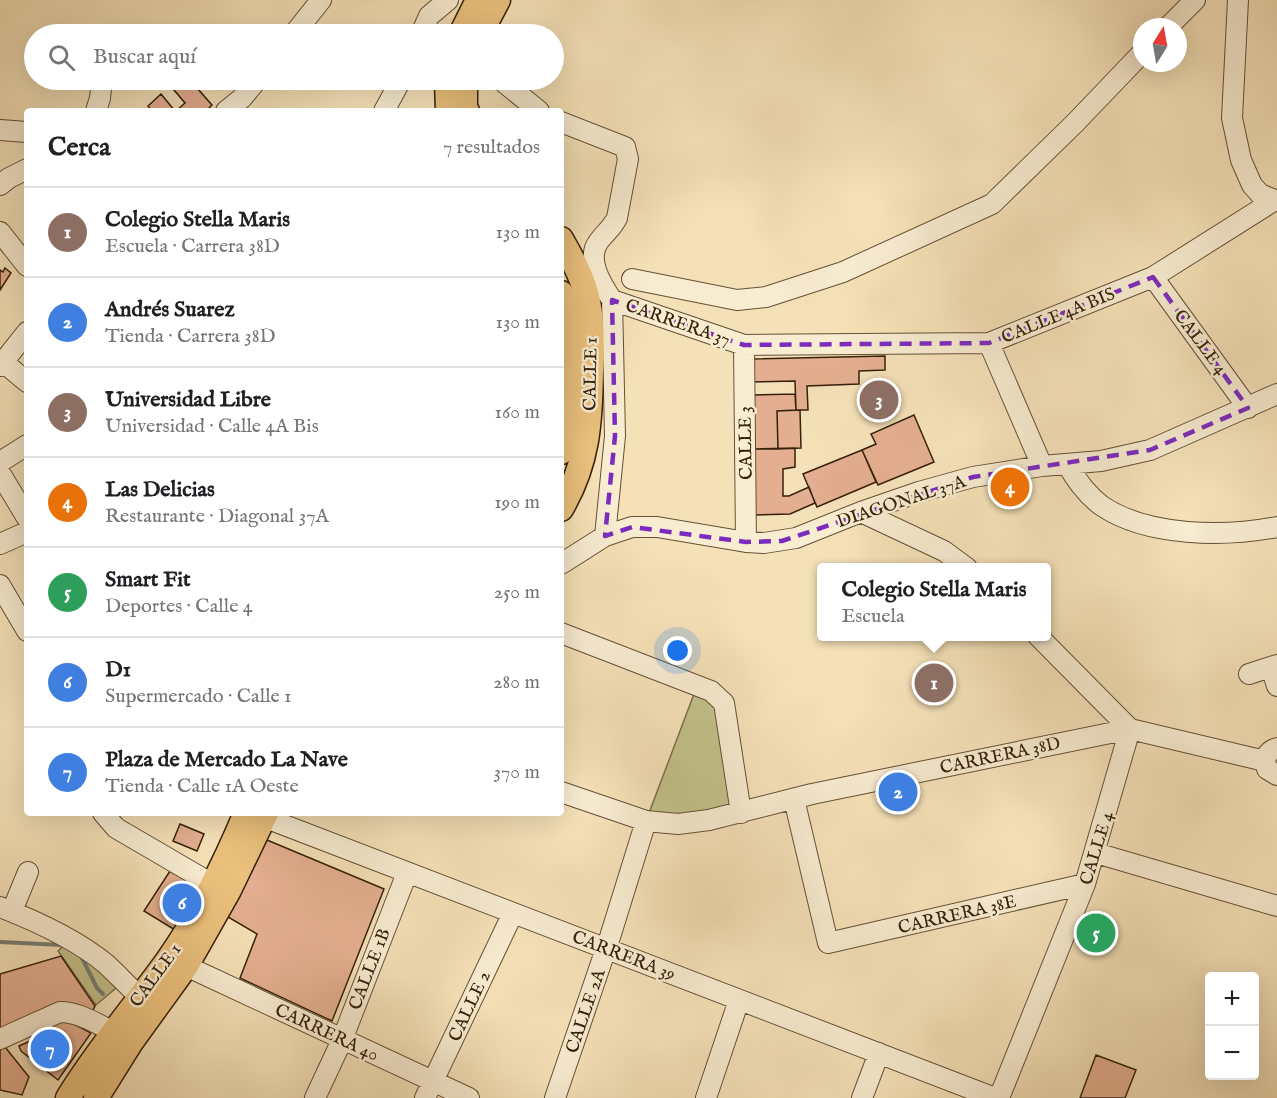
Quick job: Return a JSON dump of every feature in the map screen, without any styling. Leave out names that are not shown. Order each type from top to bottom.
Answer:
[{"type":"main road","points":[[473,24],[478,0]]},
{"type":"main road","points":[[478,24],[498,0]]},
{"type":"main road","points":[[447,90],[448,108]]},
{"type":"main road","points":[[465,90],[465,108]]},
{"type":"main road","name":"CALLE 1","points":[[564,245],[586,292],[592,341],[590,415],[586,444],[576,481],[564,503]]},
{"type":"main road","name":"CALLE 1","points":[[564,304],[570,325],[564,416]]},
{"type":"main road","name":"CALLE 1","points":[[68,1098],[112,1031],[169,959],[212,884],[257,816]]},
{"type":"main road","name":"CALLE 1","points":[[96,1098],[131,1042],[186,966],[229,890],[257,816]]},
{"type":"street","points":[[302,24],[321,0]]},
{"type":"street","points":[[425,24],[429,16],[448,0]]},
{"type":"street","points":[[1177,18],[1195,0]]},
{"type":"street","points":[[1238,0],[1232,118],[1241,160],[1251,185],[1260,194],[1276,201]]},
{"type":"street","points":[[632,279],[737,300],[766,297],[843,272],[992,204],[1133,62]]},
{"type":"street","points":[[97,108],[101,90]]},
{"type":"street","points":[[230,108],[249,90]]},
{"type":"street","points":[[386,108],[396,90]]},
{"type":"street","points":[[513,90],[535,108]]},
{"type":"street","points":[[564,123],[625,147],[628,159],[616,218],[613,226],[598,242],[594,252],[596,271],[612,300],[615,436],[605,536]]},
{"type":"street","points":[[0,130],[24,132]]},
{"type":"street","points":[[0,185],[24,170]]},
{"type":"street","name":"CALLE 4A BIS","points":[[744,345],[989,343],[1153,277],[1276,201]]},
{"type":"street","points":[[0,232],[24,262]]},
{"type":"street","name":"CALLE 4","points":[[1153,277],[1248,408]]},
{"type":"street","name":"CARRERA 37","points":[[612,300],[744,345]]},
{"type":"street","points":[[24,336],[2,364],[24,380]]},
{"type":"street","points":[[989,343],[1042,466]]},
{"type":"street","name":"CALLE 3","points":[[744,345],[746,542]]},
{"type":"street","name":"DIAGONAL 37A","points":[[564,562],[605,536],[626,528],[648,526],[746,542],[764,543],[796,538],[919,492],[973,477],[1042,466],[1120,458],[1150,450],[1277,394]]},
{"type":"street","points":[[0,462],[24,447]]},
{"type":"street","points":[[1067,464],[1090,495],[1102,506],[1131,521],[1167,529],[1204,533],[1248,533],[1277,527]]},
{"type":"street","points":[[0,473],[24,513]]},
{"type":"street","points":[[861,512],[944,551],[961,563]]},
{"type":"street","points":[[0,544],[24,533]]},
{"type":"street","points":[[0,585],[24,626]]},
{"type":"street","points":[[564,634],[711,691],[724,703],[741,813]]},
{"type":"street","points":[[1043,641],[1130,729]]},
{"type":"street","points":[[1249,674],[1275,673]]},
{"type":"street","name":"CALLE 4","points":[[997,1098],[1085,884],[1096,853],[1130,729]]},
{"type":"street","name":"CARRERA 38D","points":[[564,793],[646,821],[678,824],[741,813],[794,799],[1130,729],[1273,761]]},
{"type":"street","name":"CARRERA 38E","points":[[794,799],[828,944],[1085,884]]},
{"type":"street","points":[[106,816],[116,828],[212,884]]},
{"type":"street","name":"CARRERA 39","points":[[263,816],[997,1098]]},
{"type":"street","name":"CALLE 2A","points":[[555,1098],[646,821]]},
{"type":"street","points":[[1096,853],[1277,906]]},
{"type":"street","points":[[28,872],[6,909],[85,949],[105,964],[139,996]]},
{"type":"street","name":"CALLE 1B","points":[[315,1098],[342,1040],[407,873]]},
{"type":"street","name":"CALLE 2","points":[[429,1090],[513,913]]},
{"type":"street","name":"CARRERA 40","points":[[186,966],[342,1040],[429,1090],[468,1098]]},
{"type":"street","points":[[706,1098],[739,1000]]},
{"type":"street","points":[[0,1039],[60,1012],[70,1012],[84,1017],[112,1031]]},
{"type":"street","points":[[862,1098],[879,1053]]},
{"type":"highlighted area","points":[[1153,277],[1248,408],[1150,450],[973,477],[782,541],[746,542],[632,527],[605,536],[615,436],[612,300],[744,345],[989,343]]},
{"type":"shaded area","points":[[697,686],[711,691],[741,813],[646,821]]},
{"type":"shaded area","points":[[68,941],[122,983],[96,1005],[58,951]]},
{"type":"building","points":[[174,90],[199,90],[212,105],[209,108],[179,108],[185,103]]},
{"type":"building","points":[[161,94],[173,108],[150,108],[148,106]]},
{"type":"building","points":[[5,268],[11,273],[0,290],[0,270],[3,272]]},
{"type":"building","points":[[885,356],[885,370],[859,371],[859,384],[807,386],[808,410],[796,410],[795,381],[748,382],[748,359]]},
{"type":"building","points":[[795,394],[796,410],[777,411],[778,449],[755,449],[753,395]]},
{"type":"building","points":[[800,410],[801,448],[778,449],[777,411]]},
{"type":"building","points":[[914,415],[934,462],[878,485],[862,450],[876,444],[871,434]]},
{"type":"building","points":[[795,448],[795,467],[783,469],[783,496],[789,496],[809,487],[815,503],[790,514],[753,515],[755,449]]},
{"type":"building","points":[[862,450],[876,482],[817,507],[803,474]]},
{"type":"building","points":[[180,824],[204,834],[197,851],[173,841]]},
{"type":"building","points":[[267,840],[384,889],[332,1021],[240,978],[257,934],[228,917]]},
{"type":"building","points":[[170,871],[198,887],[175,930],[144,911]]},
{"type":"building","points":[[61,956],[95,1006],[89,1018],[79,1008],[0,1035],[0,974]]},
{"type":"building","points":[[59,1016],[91,1033],[58,1080],[21,1051],[19,1046],[28,1042]]},
{"type":"building","points":[[5,1047],[29,1077],[22,1095],[0,1090],[0,1049]]},
{"type":"building","points":[[1096,1055],[1136,1070],[1125,1098],[1080,1098]]},
{"type":"waterway","points":[[0,942],[62,945]]},
{"type":"waterway","points":[[81,956],[97,988],[103,994]]},
{"type":"place","name":"Universidad Libre","points":[[879,400]]},
{"type":"place","name":"Las Delicias","points":[[1010,487]]},
{"type":"place","name":"Colegio Stella Maris","points":[[934,683]]},
{"type":"place","name":"Andrés Suarez","points":[[898,792]]},
{"type":"place","name":"D1","points":[[182,903]]},
{"type":"place","name":"Smart Fit","points":[[1096,933]]},
{"type":"place","name":"Plaza de Mercado La Nave","points":[[50,1049]]}]
